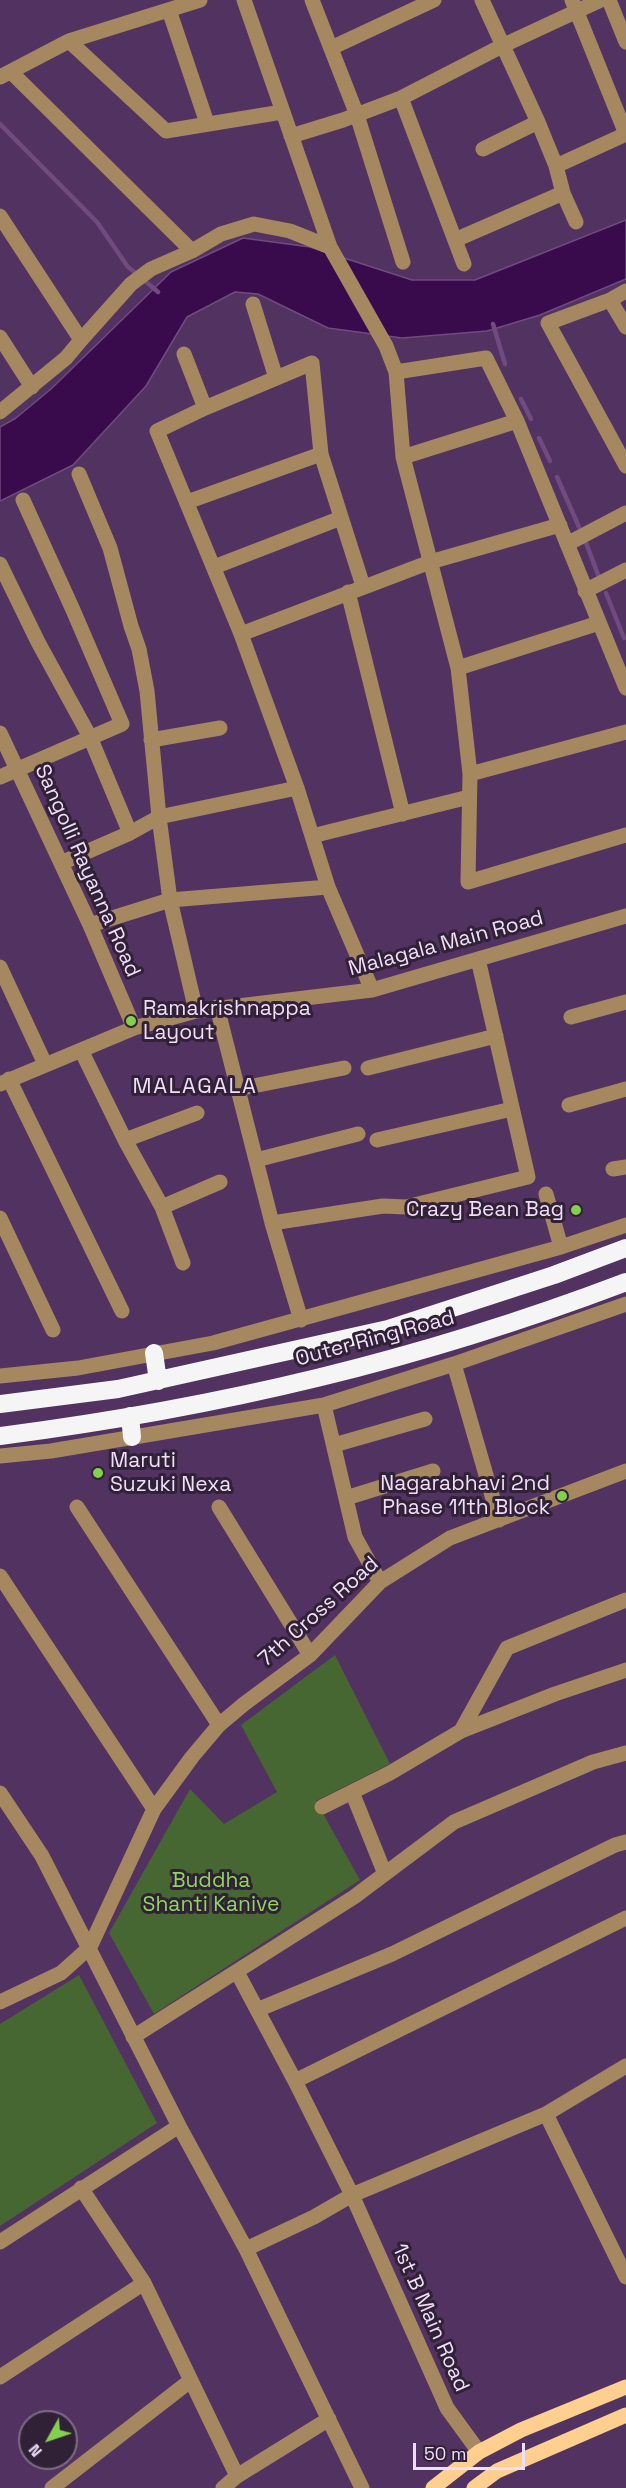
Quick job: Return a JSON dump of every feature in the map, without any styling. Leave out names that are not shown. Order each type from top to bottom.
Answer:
[{"type":"highway","name":"Outer Ring Road","points":[[0,1404],[118,1389],[388,1329],[543,1279],[626,1248]]},
{"type":"highway","name":"Outer Ring Road","points":[[0,1436],[247,1395],[399,1358],[569,1304],[626,1282]]},
{"type":"highway","points":[[154,1353],[158,1381]]},
{"type":"highway","points":[[130,1416],[132,1437]]},
{"type":"main road","points":[[434,2488],[479,2452],[521,2430],[626,2387]]},
{"type":"main road","points":[[474,2488],[497,2471],[626,2415]]},
{"type":"street","points":[[192,250],[5,75],[69,41],[200,0]]},
{"type":"street","points":[[244,0],[330,248],[386,346],[396,372],[403,457],[458,668],[470,774],[468,882],[626,835]]},
{"type":"street","points":[[312,0],[357,115],[403,262]]},
{"type":"street","points":[[331,48],[435,0]]},
{"type":"street","points":[[482,0],[538,122],[556,166],[563,193],[576,222]]},
{"type":"street","points":[[291,136],[401,98],[504,45],[574,5],[601,0]]},
{"type":"street","points":[[609,0],[626,42]]},
{"type":"street","points":[[556,166],[626,134],[574,5]]},
{"type":"street","points":[[169,10],[207,123]]},
{"type":"street","points":[[69,41],[166,131],[282,112]]},
{"type":"street","points":[[401,98],[464,264]]},
{"type":"street","points":[[483,149],[538,122]]},
{"type":"street","points":[[455,240],[563,193]]},
{"type":"street","points":[[0,216],[81,340]]},
{"type":"street","points":[[0,412],[66,358],[131,284],[151,269],[221,234],[254,224],[290,231],[330,248]]},
{"type":"street","points":[[626,291],[610,300],[548,323],[626,466]]},
{"type":"street","points":[[610,300],[626,327]]},
{"type":"street","points":[[253,304],[276,378]]},
{"type":"street","points":[[0,337],[32,387]]},
{"type":"street","points":[[184,354],[205,408]]},
{"type":"street","points":[[396,372],[486,358],[517,421],[598,623],[620,652],[626,688]]},
{"type":"street","points":[[363,586],[321,454],[312,363],[205,408],[156,432],[241,634],[297,788],[328,887],[372,990]]},
{"type":"street","points":[[403,457],[517,421]]},
{"type":"street","points":[[187,502],[321,454]]},
{"type":"street","points":[[79,474],[110,548],[139,649],[147,691],[159,817],[170,900],[196,1011]]},
{"type":"street","points":[[23,500],[122,724]]},
{"type":"street","points":[[567,544],[626,513]]},
{"type":"street","points":[[214,567],[341,518]]},
{"type":"street","points":[[241,634],[430,562],[560,525]]},
{"type":"street","points":[[0,564],[38,642],[90,737],[130,833]]},
{"type":"street","points":[[585,591],[626,570]]},
{"type":"street","points":[[348,592],[403,814]]},
{"type":"street","points":[[458,668],[598,623]]},
{"type":"street","points":[[0,777],[122,724],[149,717]]},
{"type":"street","points":[[151,740],[220,728]]},
{"type":"street","points":[[470,774],[626,732]]},
{"type":"street","name":"Sangolli Rayanna Road","points":[[0,733],[90,925],[134,1028]]},
{"type":"street","points":[[61,863],[130,833],[159,817],[297,788]]},
{"type":"street","points":[[312,836],[469,797]]},
{"type":"street","points":[[90,925],[170,900],[328,887]]},
{"type":"street","name":"Malagala Main Road","points":[[5,1082],[134,1028],[196,1011],[372,990],[626,916]]},
{"type":"street","points":[[272,1223],[383,1206],[406,1207],[528,1177],[478,959]]},
{"type":"street","points":[[0,967],[45,1064]]},
{"type":"street","points":[[571,1017],[626,1002]]},
{"type":"street","points":[[217,1007],[272,1223],[301,1320]]},
{"type":"street","points":[[368,1068],[496,1036]]},
{"type":"street","points":[[81,1050],[125,1140],[162,1207],[183,1263]]},
{"type":"street","points":[[238,1089],[344,1068]]},
{"type":"street","points":[[5,1082],[122,1311]]},
{"type":"street","points":[[569,1104],[626,1089]]},
{"type":"street","points":[[376,1140],[512,1109]]},
{"type":"street","points":[[125,1140],[197,1113]]},
{"type":"street","points":[[256,1160],[358,1134]]},
{"type":"street","points":[[162,1207],[220,1182]]},
{"type":"street","points":[[546,1194],[561,1246]]},
{"type":"street","points":[[0,1218],[53,1330]]},
{"type":"street","points":[[0,1376],[78,1368],[213,1343],[561,1246],[626,1225]]},
{"type":"street","points":[[0,1456],[51,1451],[324,1405],[454,1364],[626,1304]]},
{"type":"street","points":[[454,1364],[499,1520]]},
{"type":"street","points":[[324,1405],[355,1537],[380,1582]]},
{"type":"street","points":[[334,1445],[425,1419]]},
{"type":"street","points":[[346,1498],[433,1471]]},
{"type":"street","name":"7th Cross Road","points":[[90,1947],[154,1809],[192,1757],[219,1725],[310,1655],[380,1582],[450,1538],[626,1471]]},
{"type":"street","points":[[78,1507],[219,1725]]},
{"type":"street","points":[[219,1507],[310,1655]]},
{"type":"street","points":[[0,1576],[154,1809]]},
{"type":"street","points":[[461,1731],[507,1648],[626,1600]]},
{"type":"street","points":[[322,1807],[390,1773],[461,1731],[555,1694],[626,1670]]},
{"type":"street","points":[[133,2037],[354,1897],[454,1822],[593,1762],[626,1753]]},
{"type":"street","points":[[352,1792],[385,1874]]},
{"type":"street","points":[[0,1793],[42,1856],[90,1947],[133,2037],[246,2249],[362,2488]]},
{"type":"street","points":[[257,2010],[392,1954],[615,1845],[626,1842]]},
{"type":"street","points":[[296,2081],[626,1918]]},
{"type":"street","points":[[0,2002],[60,1973],[90,1947]]},
{"type":"street","name":"1st B Main Road","points":[[237,1972],[296,2081],[352,2195],[447,2408],[479,2452]]},
{"type":"street","points":[[246,2249],[314,2217],[352,2195],[546,2114],[626,2066]]},
{"type":"street","points":[[546,2114],[626,2277]]},
{"type":"street","points":[[0,2242],[179,2126]]},
{"type":"street","points":[[81,2188],[144,2283],[237,2476]]},
{"type":"street","points":[[0,2377],[144,2283]]},
{"type":"street","points":[[52,2488],[190,2381]]},
{"type":"street","points":[[223,2488],[237,2476],[329,2419]]},
{"type":"green space","name":"Buddha Shanti Kanive","points":[[335,1655],[390,1764],[316,1801],[360,1880],[154,2014],[109,1933],[190,1789],[224,1824],[277,1792],[241,1725]]},
{"type":"green space","points":[[79,1975],[157,2123],[0,2226],[0,2024]]},
{"type":"shaded area","points":[[626,220],[626,279],[540,315],[487,331],[402,338],[328,328],[258,294],[235,292],[187,317],[146,386],[73,465],[0,501],[0,427],[16,418],[51,389],[171,272],[243,238],[310,247],[412,280],[475,280]]},
{"type":"waterway","points":[[0,124],[97,222],[128,267],[137,274]]},
{"type":"waterway","points":[[144,280],[158,292]]},
{"type":"waterway","points":[[493,324],[505,364]]},
{"type":"waterway","points":[[521,399],[531,419]]},
{"type":"waterway","points":[[539,438],[550,461]]},
{"type":"waterway","points":[[557,477],[579,527]]},
{"type":"waterway","points":[[585,540],[600,580]]},
{"type":"waterway","points":[[606,593],[624,638]]},
{"type":"place","name":"Ramakrishnappa Layout","points":[[131,1021]]},
{"type":"place","name":"Crazy Bean Bag","points":[[576,1210]]},
{"type":"place","name":"Maruti Suzuki Nexa","points":[[98,1473]]},
{"type":"place","name":"Nagarabhavi 2nd Phase 11th Block","points":[[562,1496]]},
{"type":"district","name":"MALAGALA","points":[[195,1087]]}]
